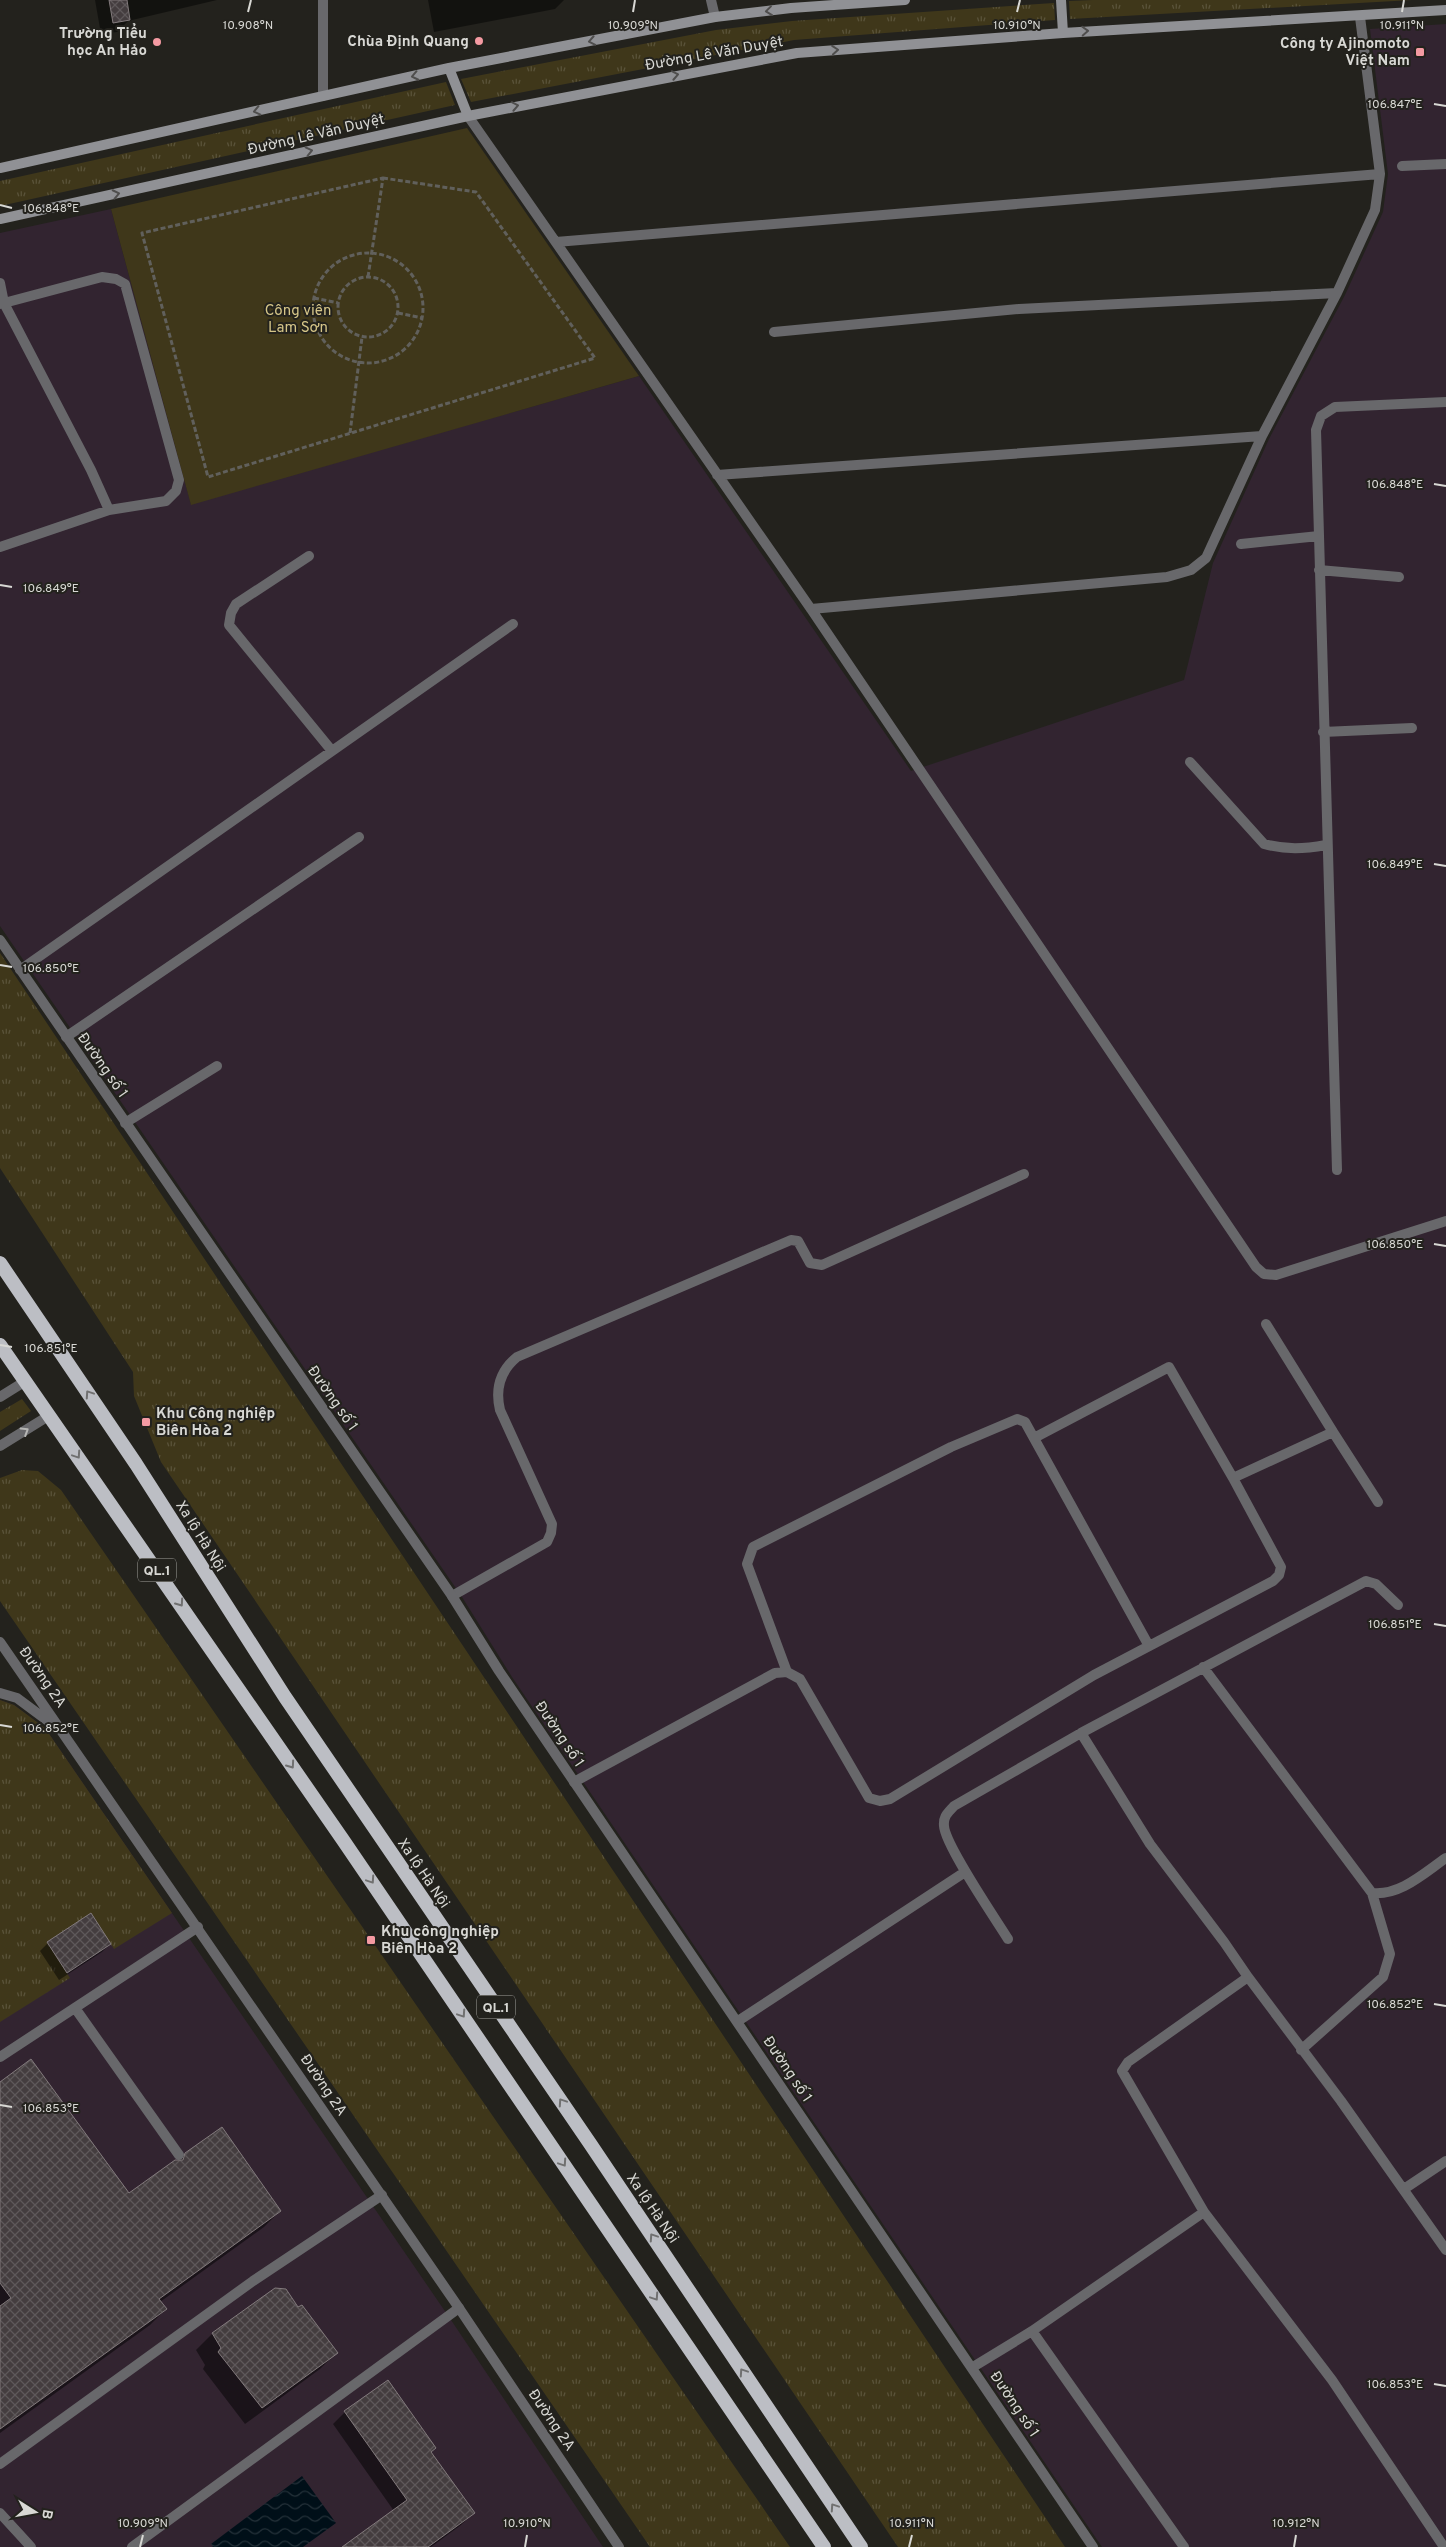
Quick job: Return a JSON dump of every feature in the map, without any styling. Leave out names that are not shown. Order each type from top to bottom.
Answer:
[{"type":"highway","name":"Xa lộ Hà Nội","points":[[0,1263],[136,1464],[285,1697],[591,2144],[861,2547]]},
{"type":"highway","name":"QL.1","points":[[0,1345],[349,1848],[824,2547]]},
{"type":"main road","points":[[0,168],[449,68],[715,17],[791,8],[905,0]]},
{"type":"main road","points":[[1061,0],[1063,32]]},
{"type":"main road","name":"Đường Lê Văn Duyệt","points":[[0,219],[468,116],[797,53],[1063,32],[1360,17],[1446,10]]},
{"type":"main road","points":[[449,68],[468,116]]},
{"type":"street","points":[[323,0],[323,96]]},
{"type":"street","points":[[711,0],[715,17]]},
{"type":"street","points":[[811,609],[1167,578],[1191,570],[1206,558],[1262,436],[1336,293],[1375,210],[1380,174],[1360,17]]},
{"type":"street","points":[[468,116],[811,609],[1256,1266],[1264,1274],[1276,1275],[1446,1221]]},
{"type":"street","points":[[1402,166],[1446,164]]},
{"type":"street","points":[[556,242],[1380,174]]},
{"type":"street","points":[[0,547],[109,510],[166,501],[176,491],[179,480],[125,284],[116,279],[102,277],[2,303]]},
{"type":"street","points":[[0,283],[2,303],[91,470],[109,510]]},
{"type":"street","points":[[774,332],[1019,309],[1336,293]]},
{"type":"street","points":[[1337,1170],[1326,845],[1316,430],[1321,416],[1335,407],[1446,402]]},
{"type":"street","points":[[717,474],[1262,436]]},
{"type":"street","points":[[1240,544],[1319,536]]},
{"type":"street","points":[[308,556],[236,604],[231,613],[229,625],[332,751]]},
{"type":"street","points":[[1319,570],[1399,577]]},
{"type":"street","points":[[20,970],[513,624]]},
{"type":"street","points":[[1324,732],[1412,728]]},
{"type":"street","points":[[1190,762],[1264,844],[1301,850],[1326,845]]},
{"type":"street","points":[[66,1037],[359,837]]},
{"type":"street","name":"Đường số 1","points":[[0,940],[452,1596],[498,1671],[738,2021],[1093,2547]]},
{"type":"street","points":[[125,1123],[217,1066]]},
{"type":"street","points":[[452,1596],[547,1542],[552,1533],[552,1524],[500,1410],[498,1400],[499,1380],[510,1362],[517,1357],[792,1240],[798,1241],[810,1263],[822,1265],[1024,1174]]},
{"type":"street","points":[[1266,1324],[1378,1502]]},
{"type":"street","points":[[574,1782],[775,1673],[787,1672],[800,1679],[870,1798],[880,1801],[890,1799],[1094,1675],[1272,1581],[1279,1575],[1281,1568],[1233,1478],[1168,1367],[1034,1438]]},
{"type":"street","points":[[0,1397],[24,1382]]},
{"type":"street","points":[[0,1446],[50,1415]]},
{"type":"street","points":[[787,1672],[747,1564],[753,1547],[951,1447],[1017,1418],[1025,1422],[1149,1646]]},
{"type":"street","points":[[1233,1478],[1333,1432]]},
{"type":"street","points":[[1008,1939],[966,1872],[944,1828],[944,1817],[954,1806],[1081,1733],[1366,1581],[1376,1584],[1398,1605]]},
{"type":"street","name":"Đường 2A","points":[[0,1642],[66,1735],[459,2308],[619,2547]]},
{"type":"street","points":[[1203,1667],[1372,1893],[1390,1954],[1383,1978],[1301,2050]]},
{"type":"street","points":[[0,1693],[17,1698],[32,1707],[66,1735]]},
{"type":"street","points":[[1081,1733],[1150,1844],[1224,1942],[1301,2050],[1341,2101],[1446,2250]]},
{"type":"street","points":[[1372,1893],[1386,1894],[1404,1886],[1446,1858]]},
{"type":"street","points":[[738,2021],[966,1872]]},
{"type":"street","points":[[0,2058],[198,1927]]},
{"type":"street","points":[[1248,1977],[1128,2062],[1122,2071],[1204,2212],[1332,2380],[1444,2547]]},
{"type":"street","points":[[75,2008],[180,2155]]},
{"type":"street","points":[[1404,2189],[1446,2160]]},
{"type":"street","points":[[0,2464],[253,2281],[382,2196]]},
{"type":"street","points":[[973,2367],[1032,2331],[1204,2212]]},
{"type":"street","points":[[132,2547],[459,2308]]},
{"type":"street","points":[[1032,2331],[1184,2547]]},
{"type":"street","points":[[0,2513],[31,2547]]},
{"type":"path","points":[[368,277],[383,178]]},
{"type":"path","points":[[383,178],[476,192],[595,358],[208,478],[142,233],[383,178]]},
{"type":"path","points":[[371,253],[389,257],[404,266],[416,280],[422,297],[422,318],[418,332],[408,347],[394,358],[377,364],[359,364],[341,357],[326,346],[316,330],[312,311],[314,298],[323,276],[336,262],[353,254],[371,253]]},
{"type":"path","points":[[368,277],[378,278],[394,290],[398,300],[398,313],[390,328],[382,334],[372,338],[362,338],[352,334],[345,328],[340,319],[338,303],[342,290],[349,283],[368,277]]},
{"type":"path","points":[[314,298],[338,303]]},
{"type":"path","points":[[398,313],[422,318]]},
{"type":"path","points":[[350,433],[362,338]]},
{"type":"shaded area","points":[[1446,24],[1446,2547],[1102,2547],[512,1677],[462,1597],[0,926],[0,233],[111,209],[191,504],[639,376],[911,771],[1184,680],[1213,563],[1269,439],[1345,295],[1383,212],[1388,174],[1370,29]]},
{"type":"shaded area","points":[[0,1700],[14,1705],[45,1728],[451,2320],[603,2547],[0,2547]]},
{"type":"green space","points":[[1412,0],[1070,19],[1069,1]]},
{"type":"green space","points":[[1054,3],[1055,20],[794,40],[471,102],[461,79],[716,30],[792,21]]},
{"type":"green space","points":[[446,82],[455,105],[0,206],[0,181]]},
{"type":"green space","name":"Công viên Lam Sơn","points":[[467,128],[639,376],[191,505],[111,209]]},
{"type":"green space","points":[[0,953],[1065,2547],[898,2547],[161,1462],[134,1396],[133,1372],[0,1168]]},
{"type":"green space","points":[[22,1399],[31,1411],[0,1431],[0,1412]]},
{"type":"green space","points":[[22,1470],[38,1471],[61,1490],[790,2547],[650,2547],[0,1601],[0,1478]]},
{"type":"green space","points":[[0,1700],[14,1705],[45,1728],[172,1913],[114,1949],[91,1914],[47,1942],[70,1978],[0,2022]]},
{"type":"water","points":[[302,2476],[336,2523],[303,2547],[213,2547],[211,2544]]},
{"type":"building","points":[[109,0],[127,0],[130,20],[113,23]]},
{"type":"building","points":[[91,1913],[111,1944],[67,1973],[47,1942]]},
{"type":"building","points":[[31,2059],[129,2193],[175,2160],[183,2160],[185,2153],[222,2127],[281,2211],[159,2299],[167,2309],[0,2429],[0,2306],[11,2298],[0,2283],[0,2082]]},
{"type":"building","points":[[275,2288],[286,2289],[298,2307],[302,2305],[338,2353],[262,2408],[218,2352],[221,2348],[212,2333]]},
{"type":"building","points":[[388,2380],[436,2448],[431,2452],[475,2513],[428,2547],[342,2547],[407,2500],[344,2411]]},
{"type":"place","name":"Chùa Định Quang","points":[[479,41]]},
{"type":"place","name":"Trường Tiểu học An Hảo","points":[[157,42]]},
{"type":"place","name":"Công ty Ajinomoto Việt Nam","points":[[1420,52]]},
{"type":"place","name":"Khu Công nghiệp Biên Hòa 2","points":[[146,1422]]},
{"type":"place","name":"Khu công nghiệp Biên Hòa 2","points":[[371,1940]]}]
